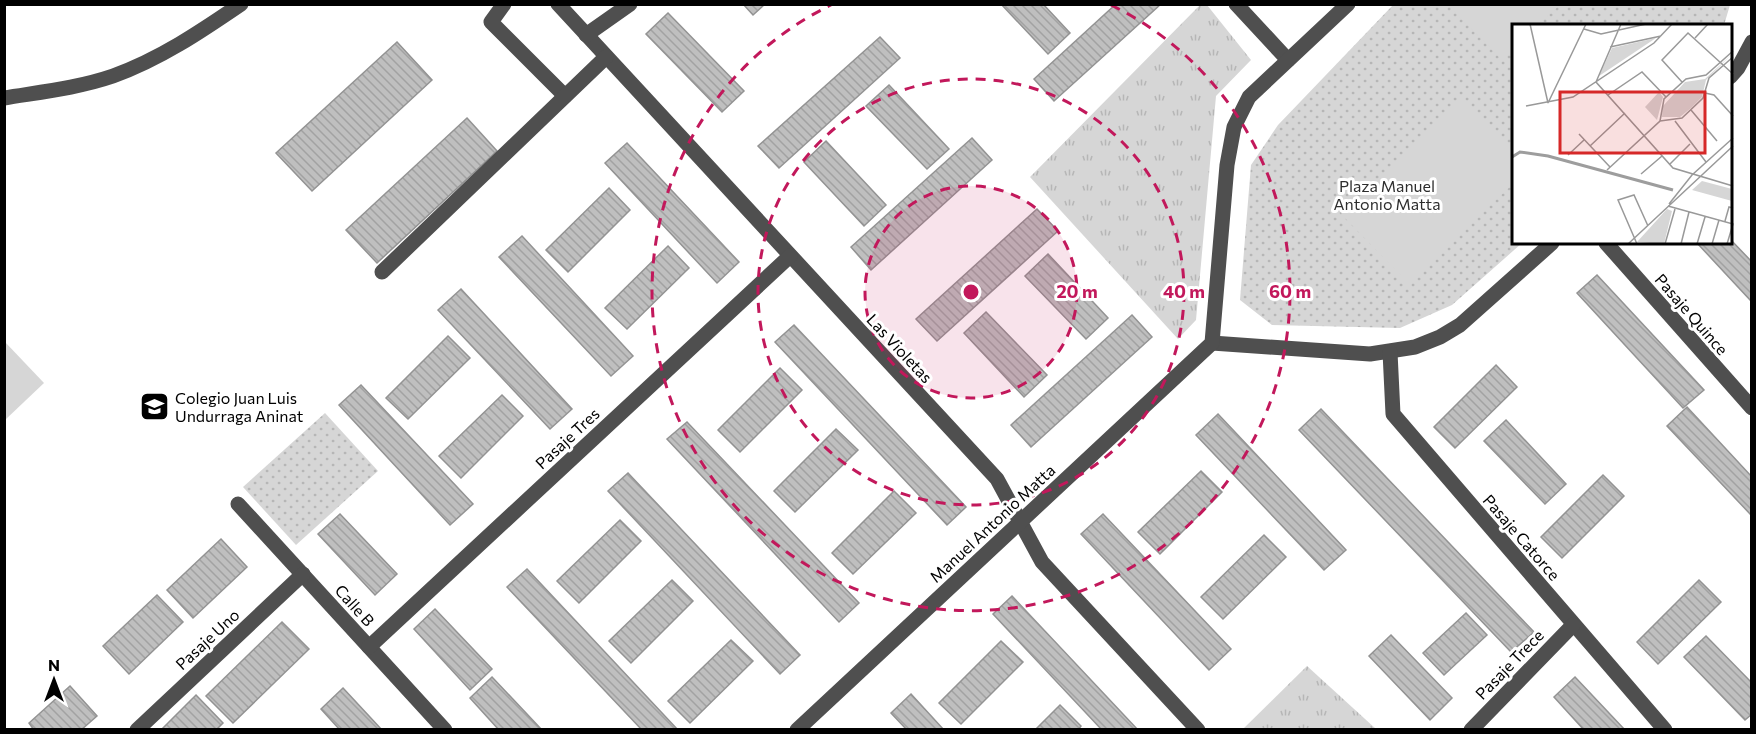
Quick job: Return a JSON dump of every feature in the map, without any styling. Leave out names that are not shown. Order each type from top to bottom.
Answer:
[{"type":"street","points":[[4,98],[78,85],[110,77],[141,65],[191,38],[241,4]]},
{"type":"street","points":[[504,4],[491,22],[565,96]]},
{"type":"street","name":"Las Violetas","points":[[558,4],[997,479],[1042,562],[1198,729]]},
{"type":"street","points":[[586,35],[630,4]]},
{"type":"street","points":[[1236,4],[1288,60]]},
{"type":"street","points":[[1348,4],[1249,97],[1234,127],[1227,165],[1212,343],[1350,354],[1390,352],[1415,347],[1440,337],[1460,325],[1551,244]]},
{"type":"street","points":[[1732,76],[1752,42]]},
{"type":"street","points":[[382,272],[606,57]]},
{"type":"street","name":"Pasaje Quince","points":[[1607,244],[1752,408]]},
{"type":"street","name":"Pasaje Tres","points":[[369,647],[790,256]]},
{"type":"street","name":"Manuel Antonio Matta","points":[[797,729],[1212,343]]},
{"type":"street","name":"Pasaje Catorce","points":[[1390,352],[1393,414],[1665,729]]},
{"type":"street","name":"Calle B","points":[[238,504],[445,729]]},
{"type":"street","name":"Pasaje Uno","points":[[137,729],[303,574]]},
{"type":"street","name":"Pasaje Trece","points":[[1471,729],[1573,625]]},
{"type":"green space","points":[[1200,5],[1207,5],[1251,60],[1216,96],[1196,320],[1178,339],[1030,177]]},
{"type":"green space","name":"Plaza Manuel Antonio Matta","points":[[1393,5],[1730,5],[1724,24],[1512,24],[1512,244],[1521,244],[1452,305],[1400,328],[1272,325],[1240,300],[1251,165],[1278,125]]},
{"type":"green space","points":[[1448,5],[1560,5],[1538,24],[1512,24],[1512,49],[1501,59]]},
{"type":"green space","points":[[1462,100],[1512,152],[1512,185],[1407,282],[1341,214]]},
{"type":"green space","points":[[5,342],[44,383],[5,420]]},
{"type":"green space","points":[[325,413],[378,471],[296,545],[243,487]]},
{"type":"green space","points":[[1307,666],[1376,729],[1243,729]]},
{"type":"building","points":[[743,4],[765,4],[753,15]]},
{"type":"building","points":[[1001,4],[1043,4],[1070,33],[1048,54]]},
{"type":"building","points":[[1116,4],[1161,4],[1054,101],[1034,79]]},
{"type":"building","points":[[668,13],[744,91],[722,112],[646,34]]},
{"type":"building","points":[[880,37],[900,58],[779,168],[758,146]]},
{"type":"building","points":[[397,42],[432,80],[312,191],[276,153]]},
{"type":"building","points":[[889,85],[949,149],[927,169],[866,106]]},
{"type":"building","points":[[467,118],[497,151],[377,263],[346,230]]},
{"type":"building","points":[[972,138],[992,160],[871,270],[851,247]]},
{"type":"building","points":[[826,141],[886,205],[864,226],[804,162]]},
{"type":"building","points":[[627,143],[739,262],[717,283],[605,163]]},
{"type":"building","points":[[609,188],[630,210],[568,272],[546,250]]},
{"type":"building","points":[[1037,209],[1058,231],[937,341],[916,319]]},
{"type":"building","points":[[522,236],[633,356],[611,376],[499,257]]},
{"type":"building","points":[[1732,241],[1752,262],[1752,302],[1698,244],[1732,244]]},
{"type":"building","points":[[668,246],[689,268],[627,329],[605,308]]},
{"type":"building","points":[[1048,254],[1108,318],[1086,339],[1025,276]]},
{"type":"building","points":[[1597,275],[1704,390],[1683,408],[1577,293]]},
{"type":"building","points":[[461,289],[572,409],[550,429],[438,310]]},
{"type":"building","points":[[986,312],[1047,375],[1024,397],[964,333]]},
{"type":"building","points":[[1132,315],[1152,337],[1031,447],[1011,425]]},
{"type":"building","points":[[794,325],[966,507],[947,525],[775,342]]},
{"type":"building","points":[[448,336],[470,358],[408,419],[386,398]]},
{"type":"building","points":[[1496,365],[1517,387],[1455,448],[1434,427]]},
{"type":"building","points":[[780,368],[802,390],[740,452],[718,430]]},
{"type":"building","points":[[361,385],[473,504],[450,525],[339,405]]},
{"type":"building","points":[[502,395],[523,416],[461,478],[439,456]]},
{"type":"building","points":[[1687,407],[1752,477],[1752,516],[1667,426]]},
{"type":"building","points":[[1321,409],[1534,632],[1511,652],[1299,430]]},
{"type":"building","points":[[1218,414],[1346,550],[1324,570],[1196,435]]},
{"type":"building","points":[[1506,420],[1566,484],[1545,504],[1484,441]]},
{"type":"building","points":[[687,422],[859,603],[839,622],[667,439]]},
{"type":"building","points":[[836,429],[858,450],[795,512],[774,491]]},
{"type":"building","points":[[1201,471],[1222,492],[1160,554],[1138,532]]},
{"type":"building","points":[[628,473],[800,655],[780,674],[608,491]]},
{"type":"building","points":[[1603,475],[1624,496],[1562,558],[1541,537]]},
{"type":"building","points":[[894,491],[916,513],[853,574],[832,553]]},
{"type":"building","points":[[340,514],[397,574],[375,595],[318,534]]},
{"type":"building","points":[[1103,514],[1231,649],[1209,670],[1081,534]]},
{"type":"building","points":[[620,520],[641,541],[579,603],[557,581]]},
{"type":"building","points":[[1264,535],[1286,557],[1223,619],[1201,597]]},
{"type":"building","points":[[221,539],[247,567],[193,618],[167,590]]},
{"type":"building","points":[[527,569],[678,730],[642,730],[507,587]]},
{"type":"building","points":[[672,580],[693,601],[631,663],[609,641]]},
{"type":"building","points":[[1699,580],[1721,602],[1658,664],[1637,642]]},
{"type":"building","points":[[157,595],[183,622],[129,674],[103,646]]},
{"type":"building","points":[[1012,596],[1138,730],[1102,730],[993,614]]},
{"type":"building","points":[[435,609],[492,669],[470,690],[414,629]]},
{"type":"building","points":[[1466,613],[1487,635],[1444,675],[1423,653]]},
{"type":"building","points":[[282,622],[309,649],[233,723],[206,696]]},
{"type":"building","points":[[1391,635],[1452,698],[1430,720],[1369,656]]},
{"type":"building","points":[[1706,636],[1752,683],[1752,714],[1745,720],[1684,657]]},
{"type":"building","points":[[731,640],[753,661],[690,723],[668,701]]},
{"type":"building","points":[[1001,641],[1023,662],[961,724],[939,703]]},
{"type":"building","points":[[492,677],[542,730],[499,730],[470,698]]},
{"type":"building","points":[[1575,677],[1625,730],[1584,730],[1554,697]]},
{"type":"building","points":[[70,686],[97,716],[81,730],[34,730],[29,723]]},
{"type":"building","points":[[343,688],[382,730],[340,730],[321,709]]},
{"type":"building","points":[[911,694],[944,730],[907,730],[891,713]]},
{"type":"building","points":[[196,695],[223,723],[216,730],[161,730]]},
{"type":"building","points":[[1060,705],[1081,726],[1078,730],[1035,730]]},
{"type":"place","name":"Colegio Juan Luis Undurraga Aninat","points":[[154,406]]}]
